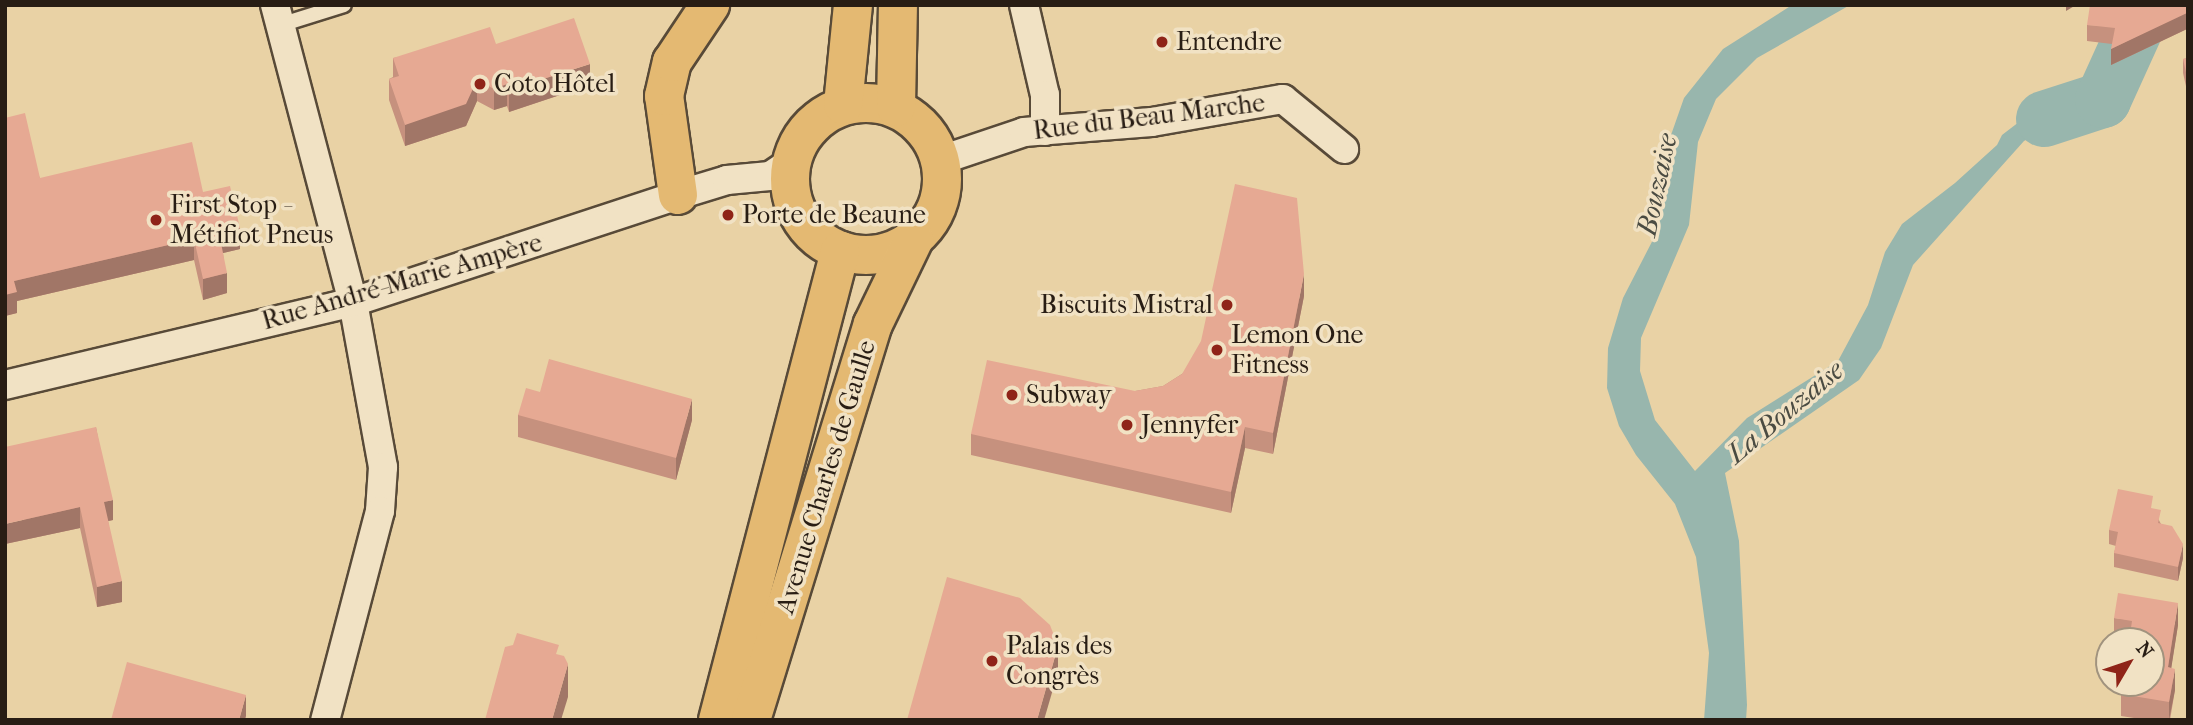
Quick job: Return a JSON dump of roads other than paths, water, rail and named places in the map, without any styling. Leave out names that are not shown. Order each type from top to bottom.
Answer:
[{"type":"main road","points":[[678,195],[664,96],[672,62],[710,5]]},
{"type":"main road","points":[[843,105],[853,5]]},
{"type":"main road","points":[[896,107],[898,5]]},
{"type":"main road","points":[[840,251],[820,240],[794,205],[791,162],[801,137],[819,117],[843,105],[870,102],[896,107],[916,120],[932,137],[941,160]]},
{"type":"main road","name":"Avenue Charles de Gaulle","points":[[751,720],[873,324],[914,239],[939,204],[941,160]]},
{"type":"main road","name":"Avenue Charles de Gaulle","points":[[718,720],[840,251],[866,256],[891,252],[914,239]]},
{"type":"street","points":[[1024,5],[1045,95],[1045,131]]},
{"type":"street","points":[[277,15],[353,302],[383,467],[380,511],[324,720]]},
{"type":"street","name":"Rue du Beau Marche","points":[[941,160],[1024,132],[1152,122],[1283,99],[1344,149]]},
{"type":"street","name":"Rue André-Marie Ampère","points":[[5,385],[353,302],[727,180],[769,176],[791,162]]},
{"type":"lane","points":[[277,15],[344,5]]},
{"type":"water","points":[[1792,5],[1850,5],[1757,58],[1716,99],[1698,142],[1689,225],[1641,338],[1640,371],[1655,420],[1695,471],[1747,418],[1838,361],[1868,305],[1885,252],[1902,224],[1955,183],[1997,145],[2002,135],[2032,112],[2094,95],[2107,85],[2124,88],[2101,110],[2057,124],[2024,141],[1913,265],[1881,348],[1859,380],[1725,473],[1739,541],[1746,720],[1704,720],[1709,653],[1696,557],[1675,504],[1636,455],[1619,426],[1607,388],[1608,348],[1623,298],[1658,230],[1671,135],[1684,98],[1723,49]]},
{"type":"waterway","name":"La Bouzaise","points":[[2044,119],[2103,100],[2146,5]]},
{"type":"place","name":"Entendre","points":[[1162,42]]},
{"type":"place","name":"Coto Hôtel","points":[[480,84]]},
{"type":"place","name":"Porte de Beaune","points":[[728,215]]},
{"type":"place","name":"First Stop - Métifiot Pneus","points":[[156,220]]},
{"type":"place","name":"Biscuits Mistral","points":[[1227,305]]},
{"type":"place","name":"Lemon One Fitness","points":[[1217,350]]},
{"type":"place","name":"Subway","points":[[1012,395]]},
{"type":"place","name":"Jennyfer","points":[[1127,425]]},
{"type":"place","name":"Palais des Congrès","points":[[992,661]]},
{"type":"water label","name":"Bouzaise","points":[[1657,185]]}]
